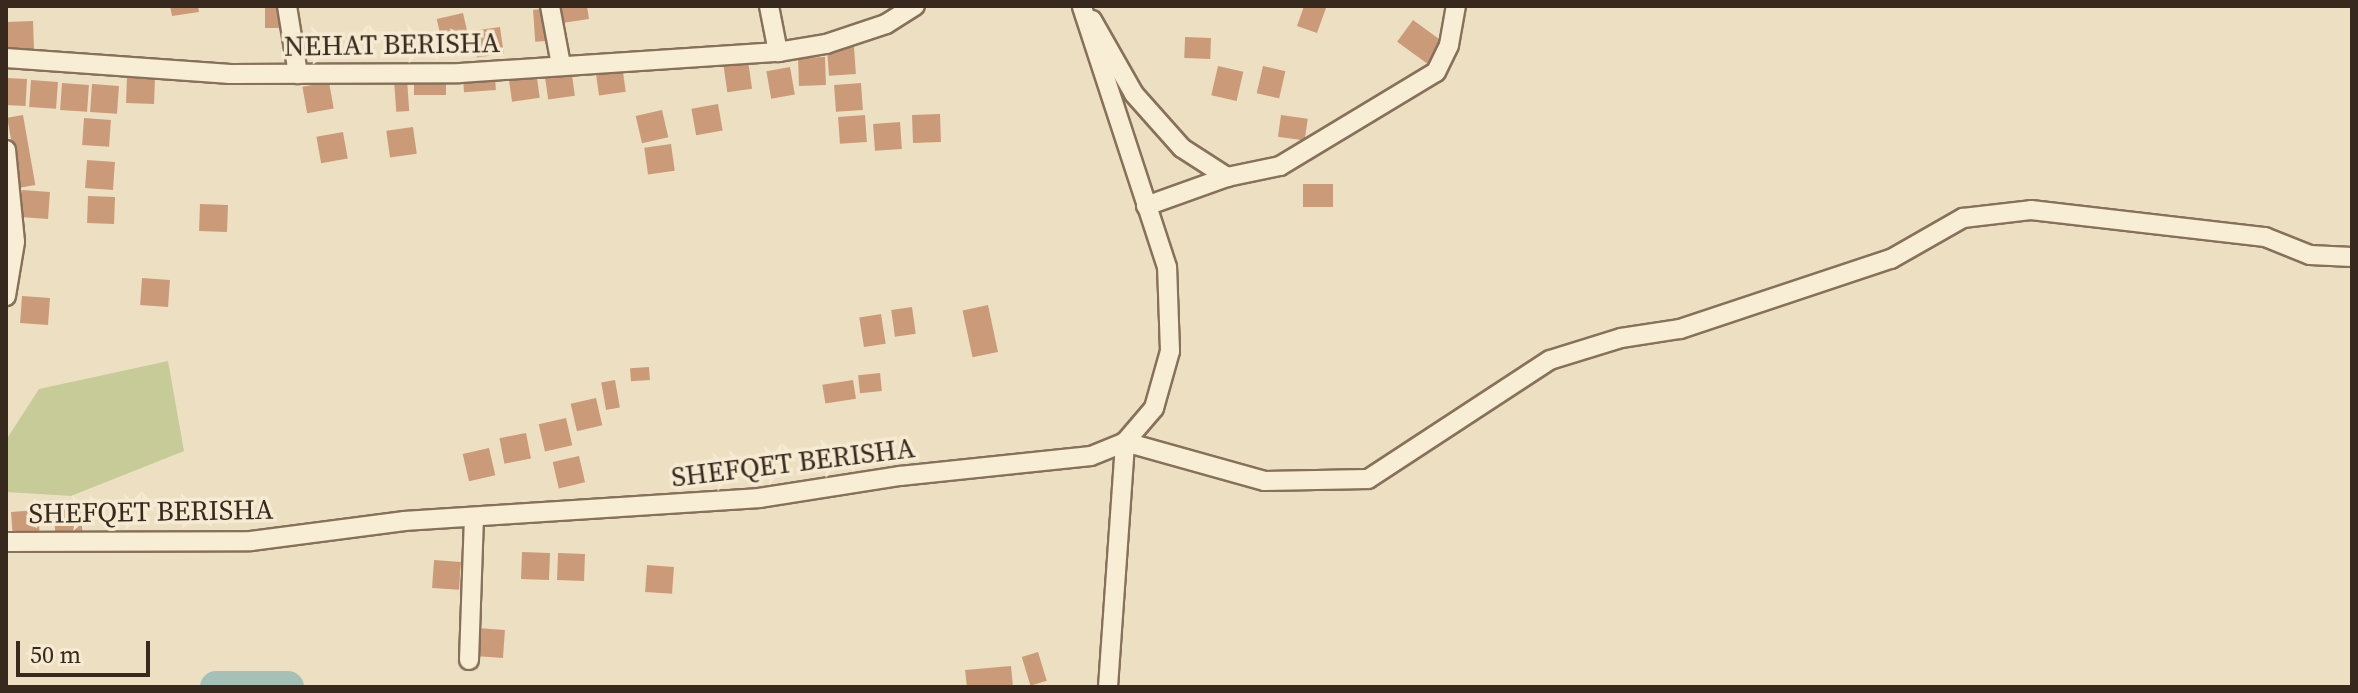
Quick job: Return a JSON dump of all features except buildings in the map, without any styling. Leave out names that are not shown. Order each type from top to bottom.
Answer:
[{"type":"street","points":[[287,6],[298,74]]},
{"type":"street","points":[[550,6],[561,65]]},
{"type":"street","points":[[769,6],[778,52]]},
{"type":"street","name":"NEHAT BERISHA","points":[[6,58],[298,74],[460,73],[778,52],[826,44],[886,24],[915,6]]},
{"type":"street","points":[[1082,6],[1134,94],[1182,148],[1227,177]]},
{"type":"street","name":"SHEFQET BERISHA","points":[[6,542],[251,541],[474,518],[759,498],[900,476],[1091,456],[1125,442],[1154,408],[1170,351],[1167,267],[1082,6]]},
{"type":"street","points":[[1146,206],[1227,177],[1280,166],[1436,72],[1449,45],[1456,6]]},
{"type":"street","points":[[6,150],[15,242],[6,296]]},
{"type":"street","points":[[1108,687],[1125,442],[1265,481],[1368,479],[1550,360],[1621,338],[1680,329],[1891,259],[1963,218],[2031,210],[2265,237],[2310,255],[2352,257]]},
{"type":"street","points":[[469,660],[474,518]]},
{"type":"green space","points":[[168,361],[184,451],[71,496],[6,492],[6,440],[39,389]]},
{"type":"waterway","points":[[216,687],[288,687]]}]
